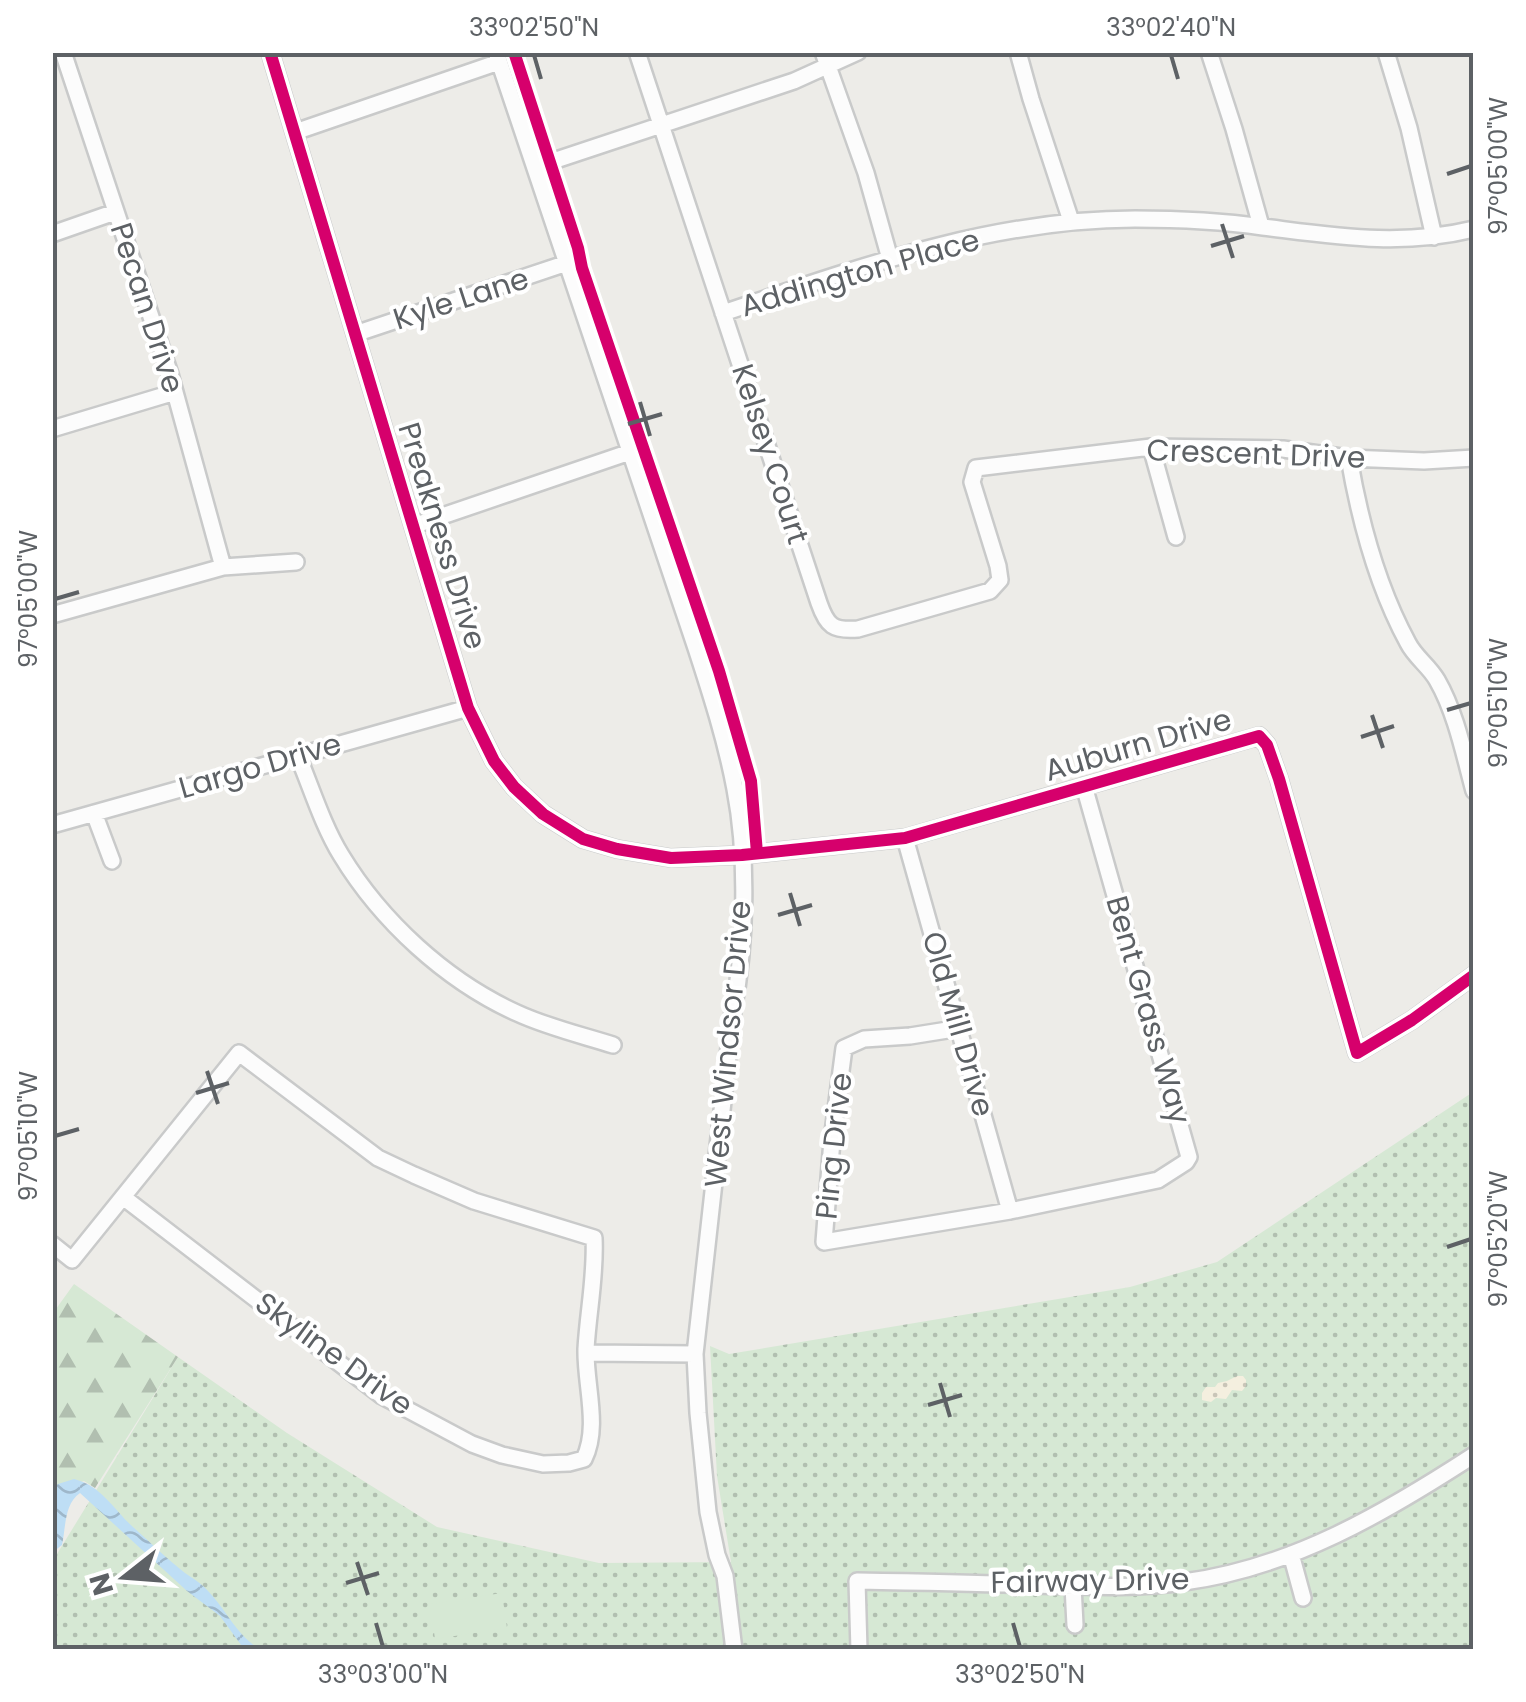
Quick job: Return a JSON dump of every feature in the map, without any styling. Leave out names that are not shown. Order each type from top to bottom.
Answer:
[{"type":"street","name":"Pecan Drive","points":[[63,52],[154,322],[223,567]]},
{"type":"street","name":"Preakness Drive","points":[[270,52],[468,708],[494,762],[543,814],[583,839],[671,858],[742,854]]},
{"type":"street","name":"Kelsey Court","points":[[637,52],[818,603],[832,626]]},
{"type":"street","points":[[534,167],[662,126],[825,60],[858,52]]},
{"type":"street","points":[[1018,52],[1072,221]]},
{"type":"street","points":[[1208,52],[1261,226]]},
{"type":"street","points":[[1386,52],[1410,128],[1434,237]]},
{"type":"street","points":[[294,132],[498,57]]},
{"type":"street","name":"West Windsor Drive","points":[[498,57],[720,725],[736,793],[743,922],[696,1354],[708,1512],[725,1576],[734,1650]]},
{"type":"street","points":[[825,60],[866,173],[890,258]]},
{"type":"street","points":[[52,234],[115,212]]},
{"type":"street","name":"Addington Place","points":[[723,313],[890,258],[966,239],[1072,221],[1132,219],[1261,226],[1396,240],[1474,229]]},
{"type":"street","name":"Kyle Lane","points":[[355,334],[567,264]]},
{"type":"street","points":[[52,429],[175,392]]},
{"type":"street","points":[[1151,448],[1176,537]]},
{"type":"street","name":"Crescent Drive","points":[[832,626],[840,631],[858,629],[990,591],[1000,580],[972,482],[976,468],[1151,448],[1283,449],[1349,458],[1424,461],[1474,458]]},
{"type":"street","points":[[413,526],[630,452]]},
{"type":"street","points":[[1349,458],[1371,553],[1409,647],[1436,678],[1453,716],[1474,791]]},
{"type":"street","points":[[52,615],[223,567],[296,562]]},
{"type":"street","name":"Largo Drive","points":[[52,825],[468,708]]},
{"type":"street","name":"Auburn Drive","points":[[742,854],[905,838],[1259,736],[1267,744],[1279,780],[1358,1054],[1474,975]]},
{"type":"street","points":[[298,756],[338,852],[370,898],[413,942],[494,1002],[522,1016],[613,1045]]},
{"type":"street","name":"Bent Grass Way","points":[[824,1242],[1010,1211],[1158,1180],[1190,1156],[1084,786]]},
{"type":"street","points":[[94,813],[112,861]]},
{"type":"street","name":"Old Mill Drive","points":[[905,838],[1010,1211]]},
{"type":"street","name":"Ping Drive","points":[[824,1242],[844,1048],[864,1039],[960,1028]]},
{"type":"street","name":"Skyline Drive","points":[[238,1054],[378,1158],[474,1200],[594,1238],[586,1352],[590,1448],[584,1459],[543,1464],[502,1455],[472,1444],[382,1396],[123,1197],[238,1054]]},
{"type":"street","points":[[52,1244],[72,1260],[123,1197]]},
{"type":"street","points":[[586,1352],[696,1354]]},
{"type":"street","name":"Fairway Drive","points":[[859,1650],[857,1581],[1074,1586],[1186,1582],[1257,1566],[1334,1536],[1383,1512],[1474,1455]]},
{"type":"street","points":[[1291,1554],[1303,1598]]},
{"type":"street","points":[[1074,1586],[1075,1625]]},
{"type":"green space","points":[[1473,1092],[1473,1649],[53,1650],[53,1555],[178,1357],[287,1433],[437,1527],[599,1563],[731,1562],[717,1476],[710,1346],[729,1354],[1130,1287],[1217,1262]]},
{"type":"green space","points":[[74,1284],[178,1357],[95,1488],[84,1481],[53,1492],[53,1313]]},
{"type":"green space","points":[[502,1593],[507,1628],[435,1639],[430,1604]]},
{"type":"sand","points":[[1237,1376],[1246,1380],[1242,1391],[1232,1390],[1226,1399],[1202,1400],[1206,1387],[1215,1387]]},
{"type":"water","points":[[74,1479],[100,1493],[178,1568],[204,1586],[239,1630],[260,1649],[244,1649],[220,1616],[80,1493],[68,1510],[62,1545],[53,1552],[53,1489]]},
{"type":"cycle path","points":[[270,52],[468,708],[494,761],[543,814],[583,839],[671,858],[742,855],[905,838],[1259,736],[1267,745],[1279,779],[1357,1053],[1412,1020],[1474,975]]},
{"type":"cycle path","points":[[514,52],[582,268],[719,671],[751,781],[757,853]]}]
